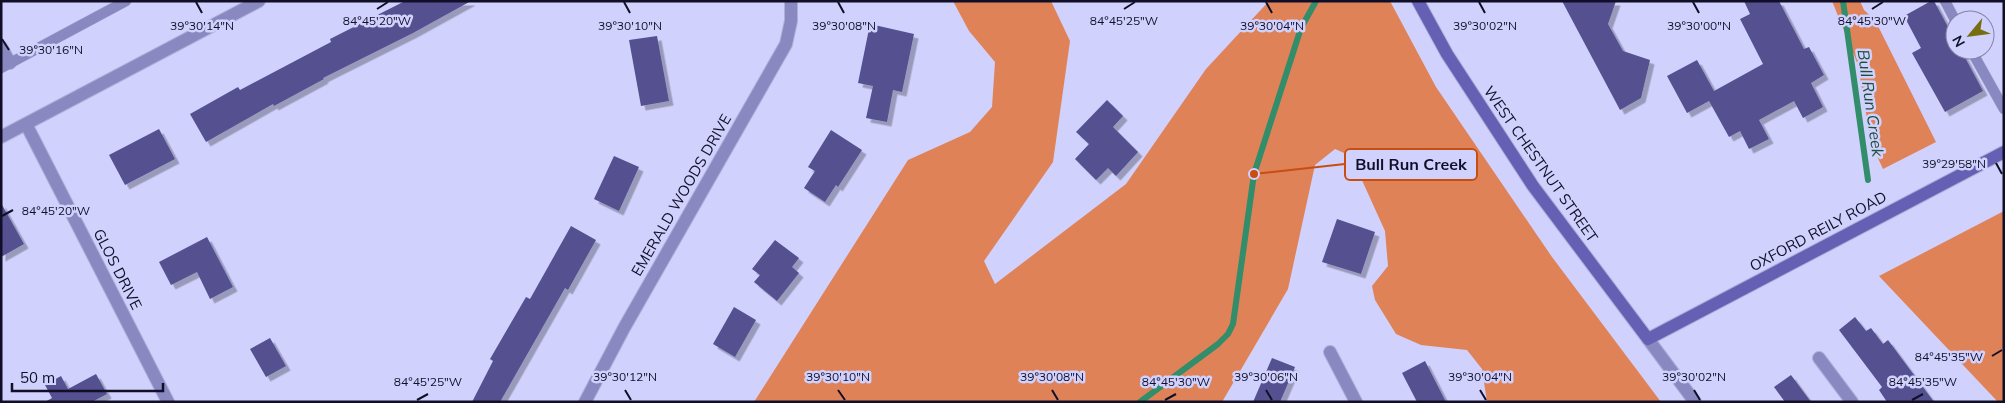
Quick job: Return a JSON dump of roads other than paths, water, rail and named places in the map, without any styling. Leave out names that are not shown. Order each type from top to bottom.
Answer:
[{"type":"main road","name":"WEST CHESTNUT STREET","points":[[1418,1],[1447,54],[1533,186],[1648,339]]},
{"type":"main road","name":"OXFORD REILY ROAD","points":[[1648,339],[2004,152]]},
{"type":"street","points":[[1,137],[259,1]]},
{"type":"street","name":"EMERALD WOODS DRIVE","points":[[585,402],[624,328],[786,44],[791,21],[791,1]]},
{"type":"street","points":[[1,47],[6,65]]},
{"type":"street","name":"GLOS DRIVE","points":[[26,124],[168,402]]},
{"type":"street","points":[[1648,339],[1695,402]]},
{"type":"street","points":[[1330,352],[1356,402]]},
{"type":"street","points":[[1819,358],[1852,402]]},
{"type":"lane","points":[[6,65],[126,1]]},
{"type":"lane","points":[[1977,60],[2004,109]]},
{"type":"waterway","name":"Bull Run Creek","points":[[1140,402],[1218,344],[1228,334],[1233,324],[1254,174],[1301,28],[1316,1]]},
{"type":"waterway","name":"Bull Run Creek","points":[[1843,1],[1868,180]]},
{"type":"place","name":"Bull Run Creek","points":[[1254,174]]}]
